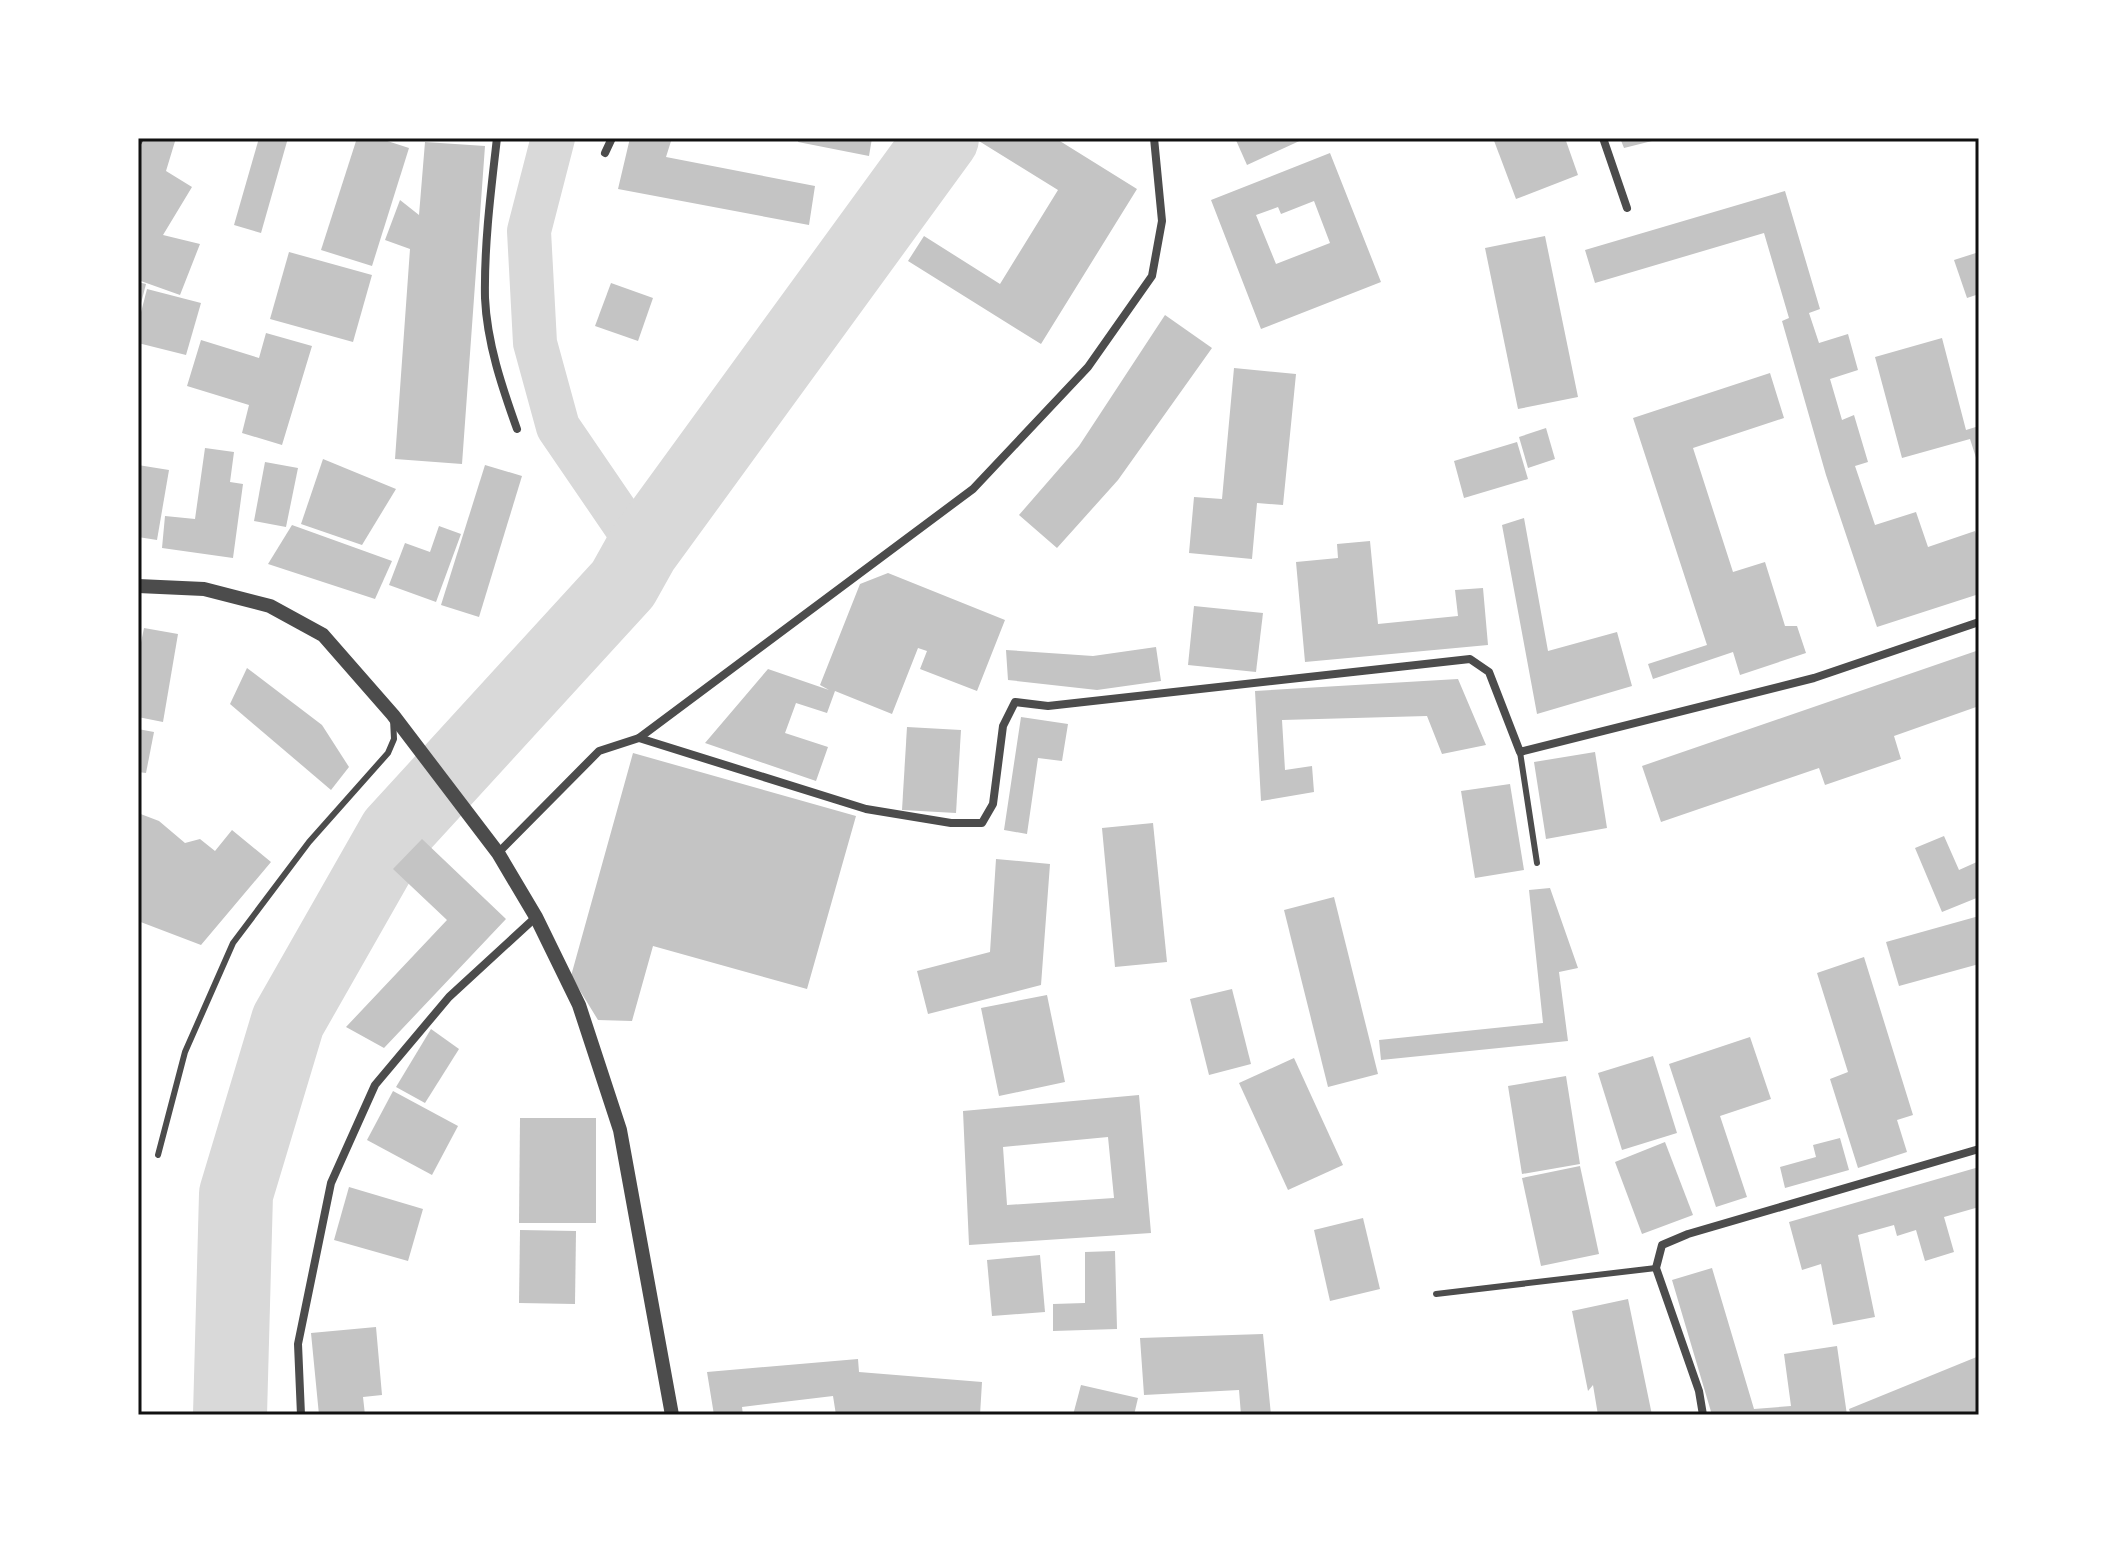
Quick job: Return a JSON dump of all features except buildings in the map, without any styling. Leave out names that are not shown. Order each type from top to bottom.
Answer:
[{"type":"street","points":[[497,138],[485,299],[498,378],[517,429]]},
{"type":"street","points":[[605,153],[612,138]]},
{"type":"street","points":[[498,853],[599,751],[639,738],[973,489],[1088,367],[1152,276],[1162,221],[1154,138]]},
{"type":"street","points":[[1603,138],[1627,208]]},
{"type":"street","points":[[138,586],[204,589],[270,606],[323,635],[393,715],[498,853],[536,917],[579,1005],[620,1130],[672,1415]]},
{"type":"street","points":[[639,738],[866,809],[951,823],[982,823],[993,804],[1003,726],[1015,702],[1048,706],[1470,659],[1489,672],[1520,752],[1814,678],[1979,622]]},
{"type":"street","points":[[301,1415],[298,1344],[331,1183],[375,1085],[449,997],[536,917]]},
{"type":"street","points":[[1703,1415],[1699,1391],[1656,1268],[1662,1245],[1688,1234],[1979,1149]]},
{"type":"lane","points":[[158,1155],[185,1052],[233,943],[309,842],[388,753],[394,739],[393,715]]},
{"type":"lane","points":[[1520,752],[1537,863]]},
{"type":"lane","points":[[1436,1294],[1656,1268]]},
{"type":"waterway","points":[[553,138],[529,231],[535,343],[558,427],[642,550]]},
{"type":"waterway","points":[[230,1415],[236,1194],[288,1021],[395,833],[623,584],[642,550],[942,138]]}]
